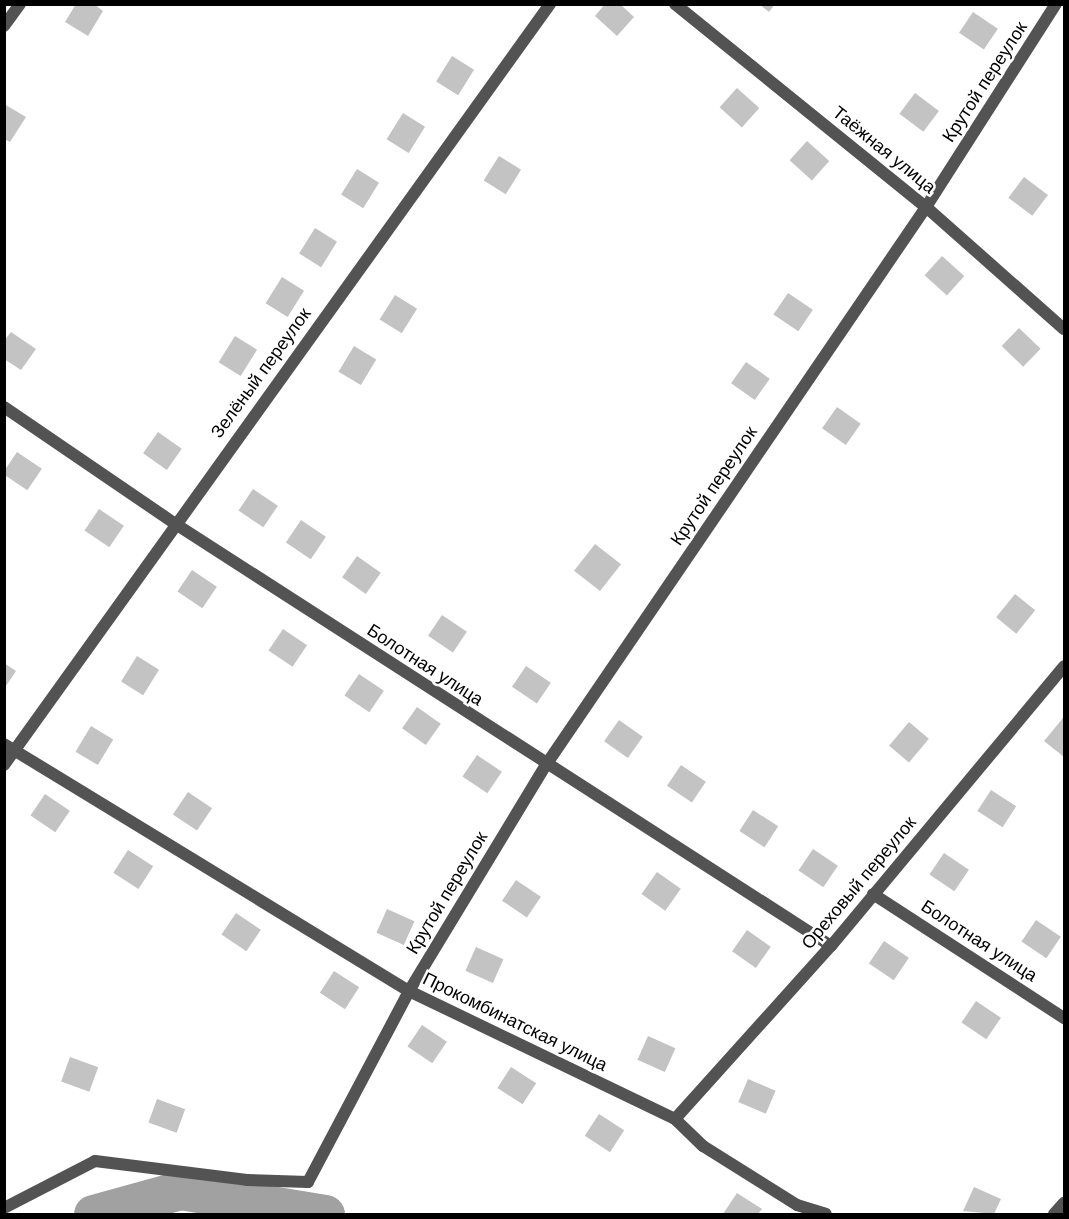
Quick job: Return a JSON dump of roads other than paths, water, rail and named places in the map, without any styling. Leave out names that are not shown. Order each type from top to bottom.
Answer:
[{"type":"street","points":[[4,26],[20,4]]},
{"type":"street","name":"Зелёный переулок","points":[[4,765],[9,748],[550,4]]},
{"type":"street","name":"Таёжная улица","points":[[675,4],[926,207],[1065,328]]},
{"type":"street","name":"Крутой переулок","points":[[4,1208],[95,1161],[247,1180],[308,1182],[409,991],[546,765],[926,207],[1056,4]]},
{"type":"street","name":"Болотная улица","points":[[4,407],[174,523],[546,765],[831,946]]},
{"type":"street","name":"Ореховый переулок","points":[[675,1119],[831,946],[1065,666]]},
{"type":"street","name":"Прокомбинатская улица","points":[[9,748],[409,991],[675,1119],[703,1146],[797,1205],[826,1215]]},
{"type":"street","name":"Болотная улица","points":[[873,894],[1065,1018]]},
{"type":"street","points":[[1054,1215],[1065,1203]]},
{"type":"waterway","points":[[93,1214],[180,1190],[325,1214]]}]
